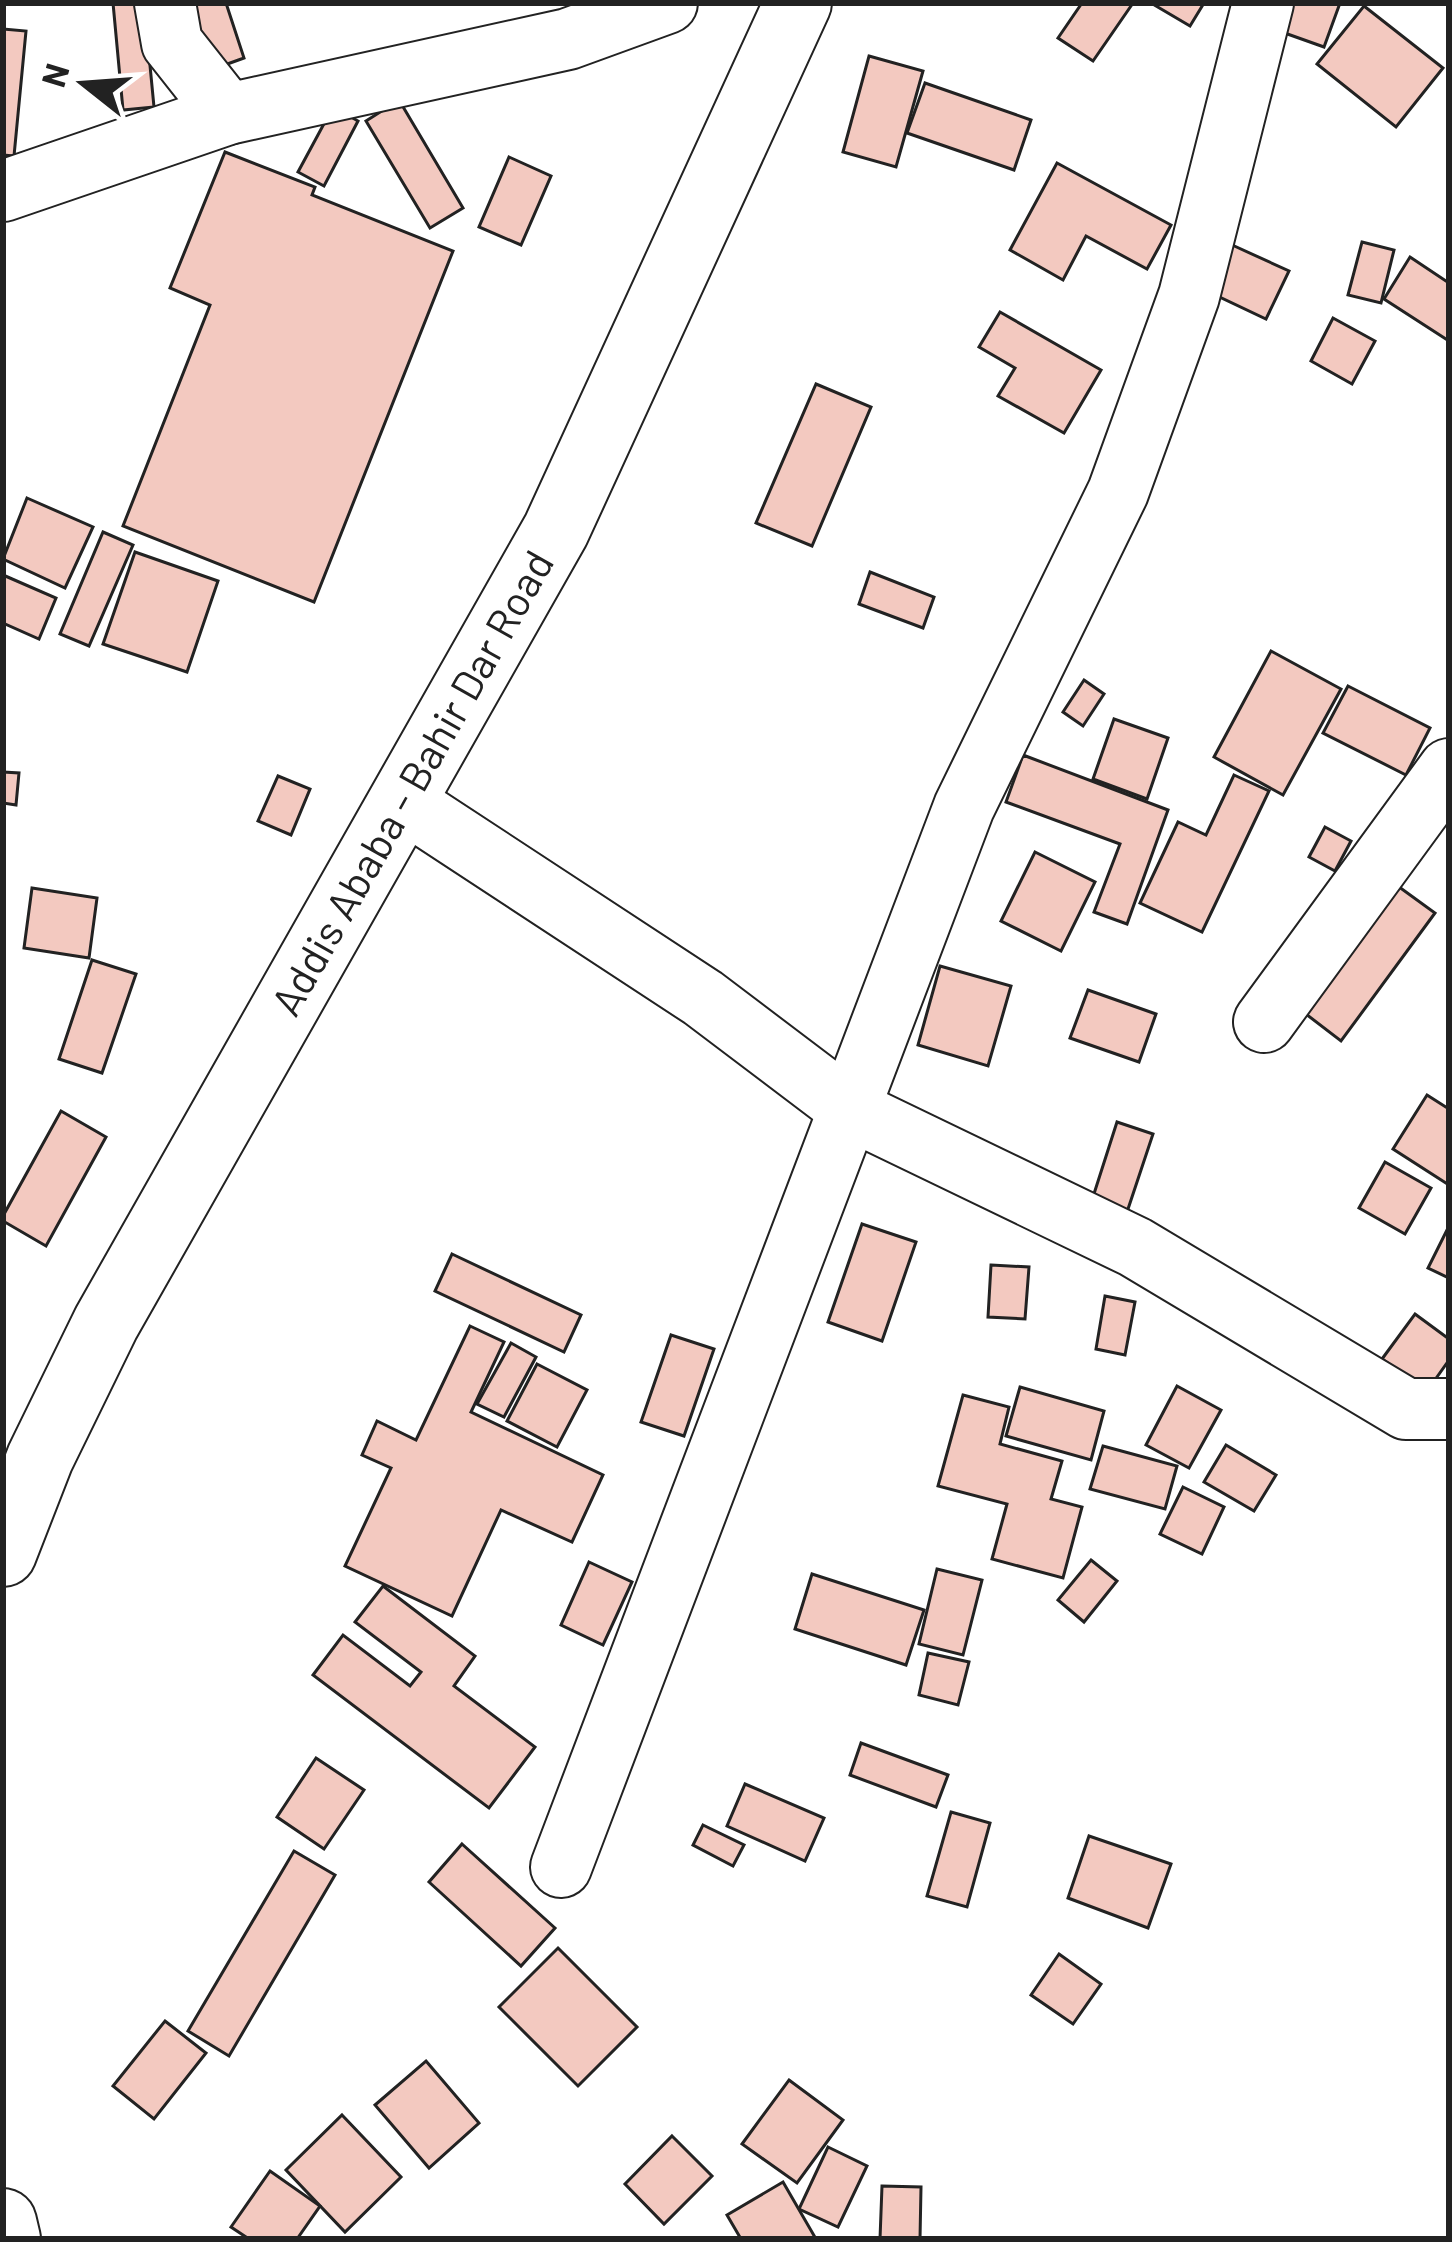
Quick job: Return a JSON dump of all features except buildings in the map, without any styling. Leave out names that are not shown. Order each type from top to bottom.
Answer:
[{"type":"highway","name":"Addis Ababa - Bahir Dar Road","points":[[3,1553],[40,1458],[106,1323],[556,530],[798,3]]},
{"type":"highway","points":[[3,2222],[7,2239]]},
{"type":"street","points":[[165,3],[172,43],[228,114]]},
{"type":"street","points":[[3,191],[228,114],[568,39],[667,3]]},
{"type":"street","points":[[561,1867],[964,807],[1118,492],[1190,296],[1263,3]]},
{"type":"street","points":[[1264,1022],[1449,769]]},
{"type":"street","points":[[401,800],[703,998],[851,1110],[1135,1247],[1406,1409],[1449,1409]]}]
